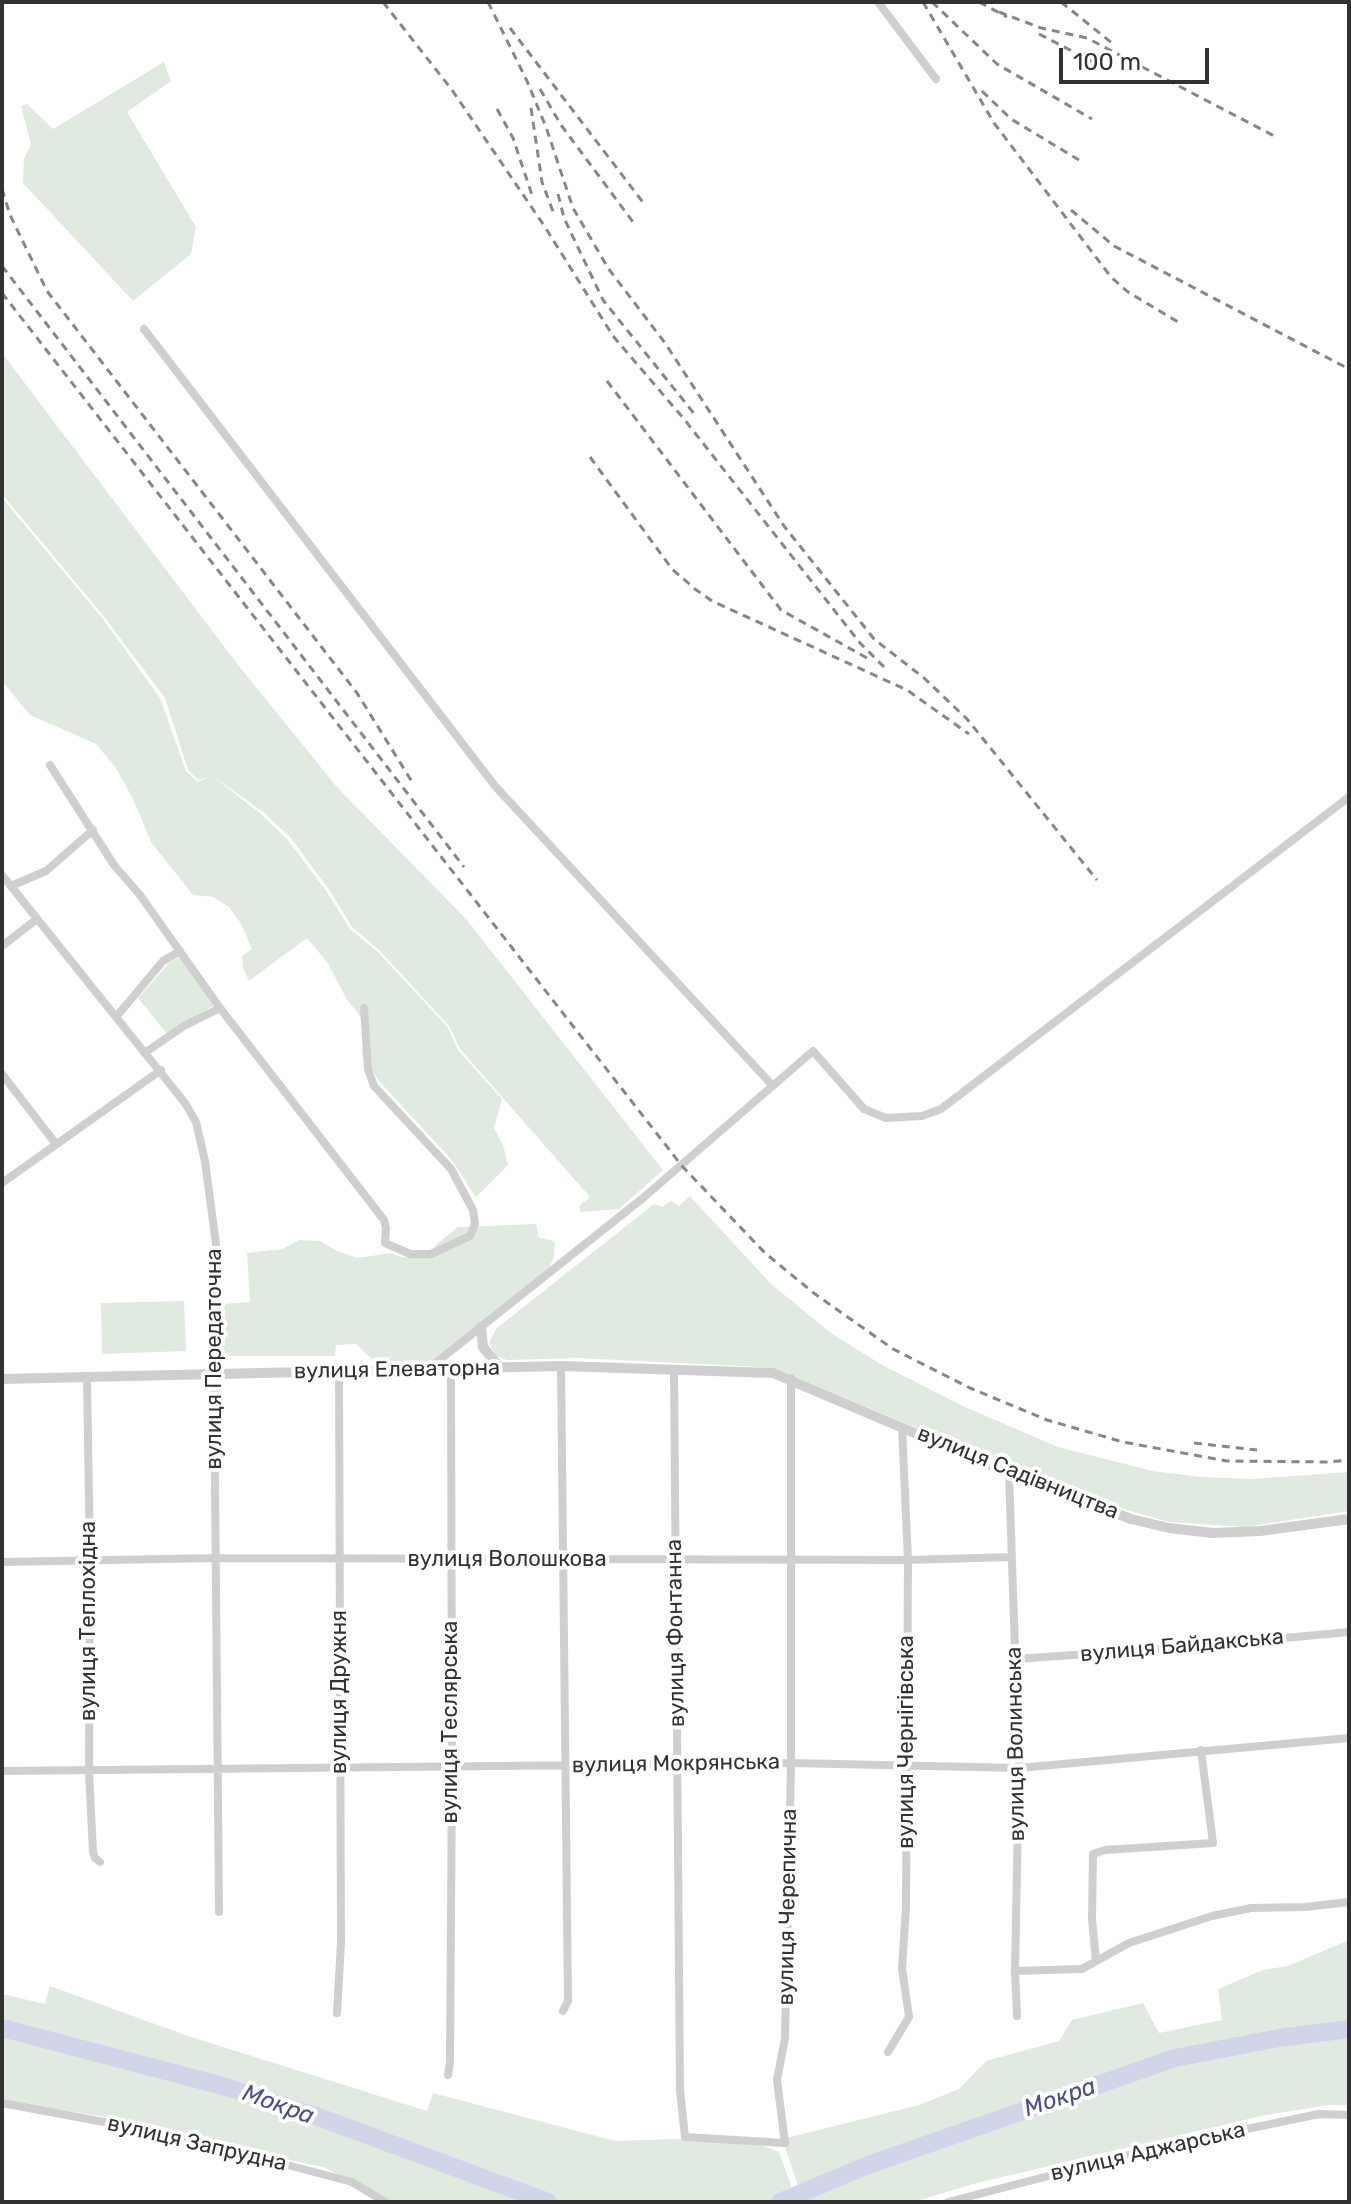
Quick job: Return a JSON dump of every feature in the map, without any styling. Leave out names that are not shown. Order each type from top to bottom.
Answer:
[{"type":"street","points":[[878,2],[936,79]]},
{"type":"street","points":[[144,329],[495,786],[773,1086]]},
{"type":"street","points":[[50,765],[114,865],[140,895],[220,1008],[384,1220],[385,1243],[410,1254],[431,1254],[470,1236],[475,1224],[473,1210],[451,1169],[374,1086],[368,1069],[364,1008]]},
{"type":"street","points":[[428,1369],[676,1171],[813,1051],[864,1109],[886,1118],[922,1116],[941,1109],[1349,797]]},
{"type":"street","points":[[11,886],[46,871],[93,830]]},
{"type":"street","name":"вулиця Передаточна","points":[[2,875],[161,1070],[196,1122],[205,1161],[216,1244],[214,1374],[219,1912]]},
{"type":"street","points":[[2,946],[37,919]]},
{"type":"street","points":[[117,1016],[163,961],[180,951]]},
{"type":"street","points":[[146,1052],[184,1026],[220,1008]]},
{"type":"street","points":[[2,1183],[161,1070]]},
{"type":"street","points":[[2,1074],[56,1144]]},
{"type":"street","points":[[481,1327],[483,1347],[500,1368]]},
{"type":"street","points":[[561,1366],[568,2001],[563,2011]]},
{"type":"street","name":"вулиця Елеваторна","points":[[2,1379],[561,1366],[773,1373],[791,1378]]},
{"type":"street","name":"вулиця Теслярська","points":[[448,2075],[452,1768],[451,1369]]},
{"type":"street","name":"вулиця Фонтанна","points":[[674,1369],[680,2090],[685,2137]]},
{"type":"street","name":"вулиця Дружня","points":[[337,2013],[341,1943],[339,1371]]},
{"type":"street","name":"вулиця Теплохідна","points":[[87,1377],[89,1772],[93,1852],[100,1862]]},
{"type":"street","name":"вулиця Садівництва","points":[[791,1378],[1009,1473],[1090,1505],[1169,1528],[1213,1533],[1260,1531],[1349,1519]]},
{"type":"street","name":"вулиця Черепична","points":[[685,2137],[785,2143],[777,2080],[785,2038],[791,1763],[791,1378]]},
{"type":"street","name":"вулиця Чернігівська","points":[[888,2052],[909,2017],[902,1968],[906,1907],[908,1560],[902,1427]]},
{"type":"street","name":"вулиця Волинська","points":[[1009,1473],[1019,1768],[1017,2016]]},
{"type":"street","name":"вулиця Волошкова","points":[[2,1562],[216,1558],[450,1561],[1011,1557]]},
{"type":"street","name":"вулиця Байдакська","points":[[1016,1659],[1349,1632]]},
{"type":"street","name":"вулиця Мокрянська","points":[[2,1771],[791,1763],[1019,1768],[1349,1738]]},
{"type":"street","points":[[1096,1961],[1092,1919],[1093,1854],[1105,1850],[1213,1843],[1201,1750]]},
{"type":"street","points":[[1015,1971],[1082,1969],[1129,1943],[1212,1916],[1251,1908],[1349,1902]]},
{"type":"street","name":"вулиця Запрудна","points":[[2,2103],[174,2135],[352,2182],[385,2202]]},
{"type":"street","name":"вулиця Аджарська","points":[[948,2202],[1160,2147],[1319,2114],[1349,2115]]},
{"type":"shaded area","points":[[164,62],[171,81],[127,112],[196,227],[191,254],[133,301],[23,183],[24,159],[31,144],[21,106],[27,104],[53,129]]},
{"type":"shaded area","points":[[2,353],[235,661],[336,786],[466,919],[663,1170],[619,1209],[581,1212],[579,1206],[590,1197],[460,1049],[449,1026],[380,951],[352,927],[290,837],[263,812],[211,775],[287,839],[350,929],[378,952],[447,1026],[458,1050],[502,1099],[494,1128],[503,1145],[508,1165],[476,1197],[451,1159],[379,1081],[362,1053],[365,1040],[363,1020],[346,998],[327,962],[307,938],[249,981],[242,956],[252,949],[241,924],[229,907],[213,897],[193,895],[151,842],[116,768],[96,744],[30,715],[2,681],[2,498],[103,619],[160,698],[186,771],[198,782],[209,777],[198,780],[188,770],[165,698],[105,618],[2,494]]},
{"type":"shaded area","points":[[179,957],[214,1001],[213,1006],[167,1034],[138,998],[170,962]]},
{"type":"shaded area","points":[[690,1196],[771,1284],[831,1333],[882,1365],[965,1407],[1058,1447],[1153,1471],[1252,1479],[1349,1472],[1349,1511],[1245,1527],[1169,1522],[1081,1497],[781,1371],[759,1367],[579,1358],[507,1360],[496,1356],[489,1342],[497,1328],[654,1204],[662,1207],[671,1201],[679,1206]]},
{"type":"shaded area","points":[[536,1224],[539,1238],[555,1241],[554,1257],[548,1270],[429,1363],[376,1363],[356,1344],[336,1345],[335,1356],[220,1356],[221,1304],[250,1302],[247,1253],[282,1249],[299,1240],[320,1241],[357,1258],[391,1253],[401,1257],[427,1258],[438,1243],[458,1227]]},
{"type":"shaded area","points":[[184,1301],[186,1351],[102,1354],[101,1303]]},
{"type":"shaded area","points":[[1349,1940],[1349,2105],[1266,2115],[977,2183],[913,2202],[804,2202],[782,2139],[919,2105],[959,2089],[986,2061],[1059,2041],[1072,2020],[1143,2003],[1159,2033],[1222,2020],[1218,1989],[1263,1970],[1288,1966]]},
{"type":"shaded area","points":[[50,1986],[188,2036],[427,2111],[433,2093],[615,2141],[708,2138],[756,2143],[779,2152],[797,2202],[382,2202],[364,2188],[323,2167],[249,2152],[152,2124],[2,2101],[2,1994],[45,2004]]},
{"type":"waterway","name":"Мокра","points":[[2,2028],[223,2086],[324,2119],[548,2202]]},
{"type":"waterway","name":"Мокра","points":[[780,2202],[868,2165],[1175,2058],[1279,2038],[1349,2029]]},
{"type":"railway","points":[[383,2],[452,90],[545,227],[613,336],[684,419],[860,643],[885,668]]},
{"type":"railway","points":[[488,2],[546,127],[573,208],[608,268],[665,343],[784,526],[874,639],[924,678],[967,719],[1097,880]]},
{"type":"railway","points":[[923,2],[994,123],[1111,277],[1128,292],[1178,322]]},
{"type":"railway","points":[[932,2],[997,64],[1092,119]]},
{"type":"railway","points":[[979,2],[1007,17]]},
{"type":"railway","points":[[1061,2],[1112,43]]},
{"type":"railway","points":[[999,12],[1041,28],[1087,38],[1278,138]]},
{"type":"railway","points":[[510,28],[645,205]]},
{"type":"railway","points":[[1039,34],[1099,65]]},
{"type":"railway","points":[[540,89],[561,125],[633,222]]},
{"type":"railway","points":[[982,91],[1011,119],[1079,160]]},
{"type":"railway","points":[[531,108],[542,182],[554,214]]},
{"type":"railway","points":[[497,109],[513,138],[533,198]]},
{"type":"railway","points":[[2,189],[10,215],[47,291],[357,693],[414,785]]},
{"type":"railway","points":[[558,194],[564,218],[603,300],[696,416]]},
{"type":"railway","points":[[1071,210],[1114,246],[1349,369]]},
{"type":"railway","points":[[2,266],[464,867]]},
{"type":"railway","points":[[2,293],[682,1166],[765,1253],[815,1294],[893,1349],[970,1388],[1047,1420],[1123,1442],[1227,1461],[1349,1460]]},
{"type":"railway","points":[[607,381],[781,610],[867,658]]},
{"type":"railway","points":[[590,457],[672,569],[695,589],[712,601],[907,690],[969,734]]},
{"type":"railway","points":[[1194,1443],[1257,1450]]}]
